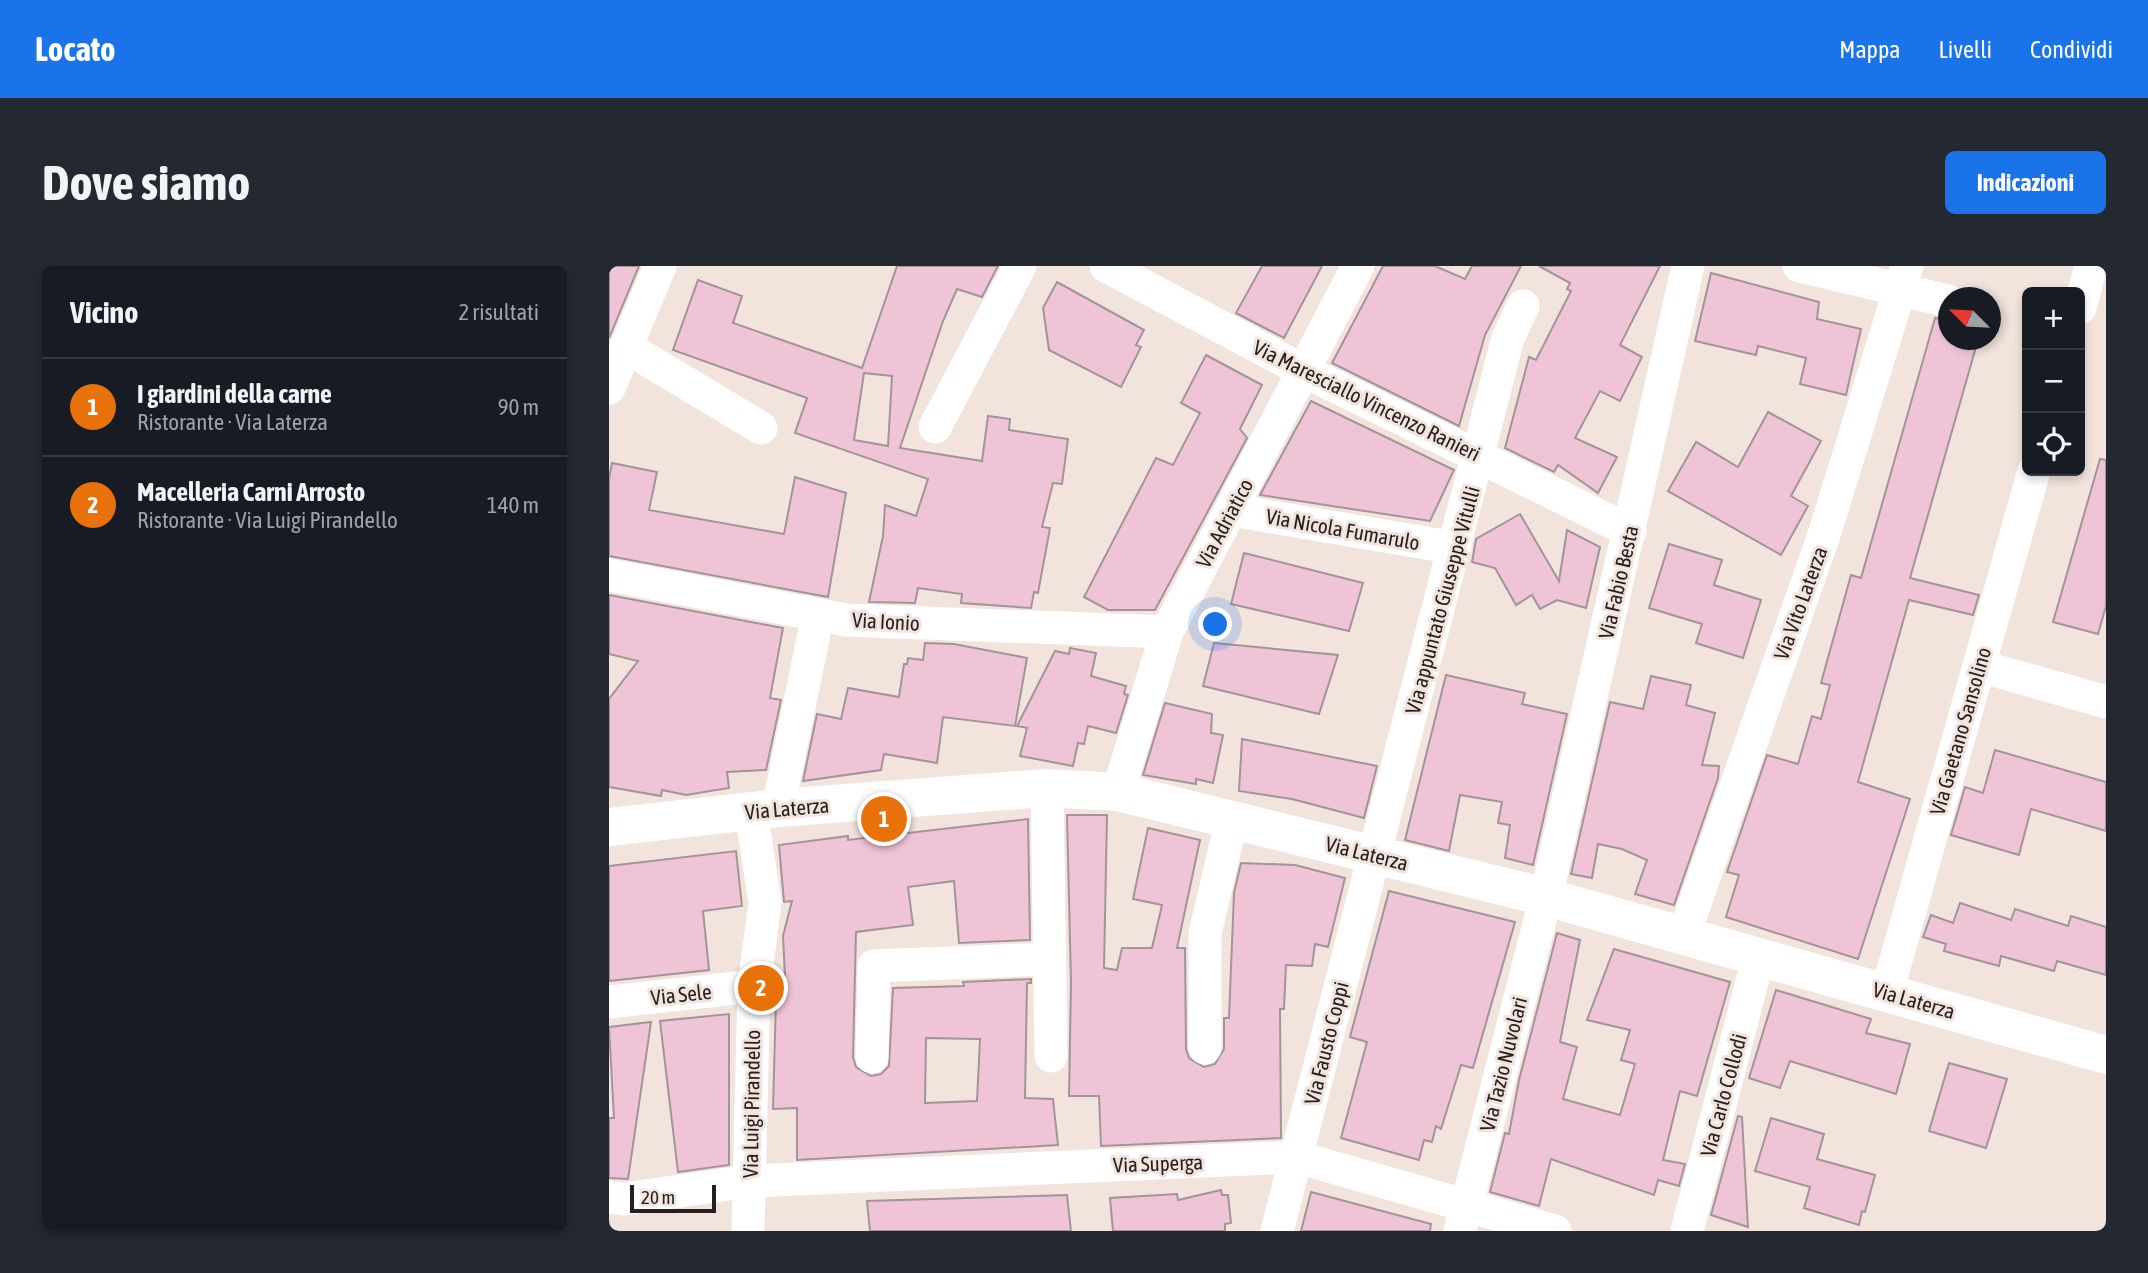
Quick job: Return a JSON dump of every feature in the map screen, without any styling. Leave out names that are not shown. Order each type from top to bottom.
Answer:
[{"type":"street","points":[[609,387],[660,266]]},
{"type":"street","points":[[935,427],[1020,266]]},
{"type":"street","name":"Via Adriatico","points":[[1118,792],[1167,632],[1358,266]]},
{"type":"street","name":"Via Fabio Besta","points":[[1546,897],[1688,266]]},
{"type":"street","points":[[1799,266],[1905,277],[1938,295]]},
{"type":"street","points":[[2085,289],[2091,266]]},
{"type":"street","name":"Via Maresciallo Vincenzo Ranieri","points":[[1109,267],[1304,371],[1630,531]]},
{"type":"street","name":"Via Vito Laterza","points":[[1683,937],[1824,535],[1905,277]]},
{"type":"street","name":"Via appuntato Giuseppe Vitulli","points":[[1374,855],[1508,338],[1523,306]]},
{"type":"street","points":[[626,346],[761,428]]},
{"type":"street","name":"Via Gaetano Sansolino","points":[[1887,992],[2033,476]]},
{"type":"street","name":"Via Nicola Fumarulo","points":[[1231,510],[1455,548]]},
{"type":"street","name":"Via Ionio","points":[[609,575],[846,620],[1167,632]]},
{"type":"street","points":[[765,809],[814,634]]},
{"type":"street","points":[[1979,666],[2106,702]]},
{"type":"street","points":[[1047,788],[1051,1056]]},
{"type":"street","name":"Via Laterza","points":[[609,827],[765,809],[1047,788],[1118,792],[1546,897],[2106,1055]]},
{"type":"street","name":"Via Luigi Pirandello","points":[[748,1231],[754,986],[765,903],[765,809]]},
{"type":"street","points":[[1205,1048],[1205,933],[1232,819]]},
{"type":"street","name":"Via Fausto Coppi","points":[[1277,1231],[1374,855]]},
{"type":"street","name":"Via Tazio Nuvolari","points":[[1463,1218],[1546,897]]},
{"type":"street","name":"Via Carlo Collodi","points":[[1686,1231],[1759,958]]},
{"type":"street","points":[[871,1057],[873,965],[1049,959]]},
{"type":"street","name":"Via Sele","points":[[609,1002],[754,986]]},
{"type":"street","name":"Via Superga","points":[[609,1197],[624,1199],[750,1181],[1297,1157],[1463,1218],[1555,1231]]},
{"type":"building","points":[[609,266],[639,266],[609,338]]},
{"type":"building","points":[[897,266],[998,266],[982,297],[957,289],[943,321],[900,448],[982,461],[988,416],[1010,419],[1009,430],[1068,439],[1062,484],[1053,483],[1042,527],[1050,528],[1038,593],[1034,592],[1031,608],[961,603],[962,594],[918,588],[915,603],[869,602],[883,536],[885,505],[916,516],[928,479],[795,433],[807,398],[673,350],[698,280],[742,296],[733,323],[862,368]],"holes":[[[864,373],[892,376],[888,446],[854,440]]]},
{"type":"building","points":[[1262,266],[1322,266],[1284,338],[1236,313]]},
{"type":"building","points":[[1383,266],[1435,266],[1465,279],[1472,266],[1521,266],[1485,335],[1459,426],[1332,363]]},
{"type":"building","points":[[1539,266],[1660,266],[1620,345],[1642,357],[1620,401],[1600,391],[1575,438],[1617,457],[1598,493],[1558,465],[1554,472],[1505,448],[1529,357],[1536,360],[1571,291],[1567,289],[1570,283]]},
{"type":"building","points":[[1711,273],[1819,302],[1817,319],[1861,329],[1846,395],[1800,384],[1806,358],[1758,346],[1756,355],[1695,341]]},
{"type":"building","points":[[1057,282],[1144,330],[1136,345],[1141,347],[1121,387],[1049,350],[1043,308]]},
{"type":"building","points":[[1935,318],[1938,318],[1938,350],[1975,350],[1910,578],[1979,595],[1973,615],[1909,600],[1858,782],[1910,799],[1858,959],[1726,917],[1739,875],[1727,872],[1767,755],[1798,764],[1812,716],[1821,719],[1830,685],[1821,683],[1851,575],[1861,578]]},
{"type":"building","points":[[1206,355],[1262,385],[1240,429],[1247,438],[1155,610],[1108,610],[1084,597],[1156,458],[1173,465],[1200,413],[1181,403]]},
{"type":"building","points":[[1311,401],[1454,470],[1430,521],[1260,495]]},
{"type":"building","points":[[1768,412],[1821,441],[1791,496],[1808,506],[1781,555],[1668,491],[1696,442],[1738,467]]},
{"type":"building","points":[[2100,459],[2106,460],[2106,606],[2098,634],[2053,622]]},
{"type":"building","points":[[612,463],[657,472],[649,510],[784,534],[795,477],[846,493],[828,597],[609,556],[609,479]]},
{"type":"building","points":[[1520,514],[1559,581],[1567,530],[1600,547],[1586,608],[1557,600],[1540,609],[1532,595],[1516,605],[1495,568],[1472,562],[1476,539]]},
{"type":"building","points":[[1669,544],[1722,560],[1714,585],[1761,600],[1743,658],[1696,643],[1702,624],[1649,608]]},
{"type":"building","points":[[1244,553],[1363,583],[1349,631],[1231,604]]},
{"type":"building","points":[[609,595],[783,628],[770,698],[781,700],[766,770],[727,772],[729,788],[686,795],[662,790],[661,796],[609,787],[609,699],[638,661],[609,654]]},
{"type":"building","points":[[925,643],[954,644],[1027,658],[1015,726],[943,717],[937,763],[884,754],[881,770],[803,781],[817,714],[841,719],[848,688],[899,697],[904,664],[907,664],[908,658],[923,660]]},
{"type":"building","points":[[1214,643],[1338,655],[1319,714],[1203,686]]},
{"type":"building","points":[[1070,648],[1096,653],[1091,676],[1126,686],[1124,694],[1128,695],[1116,733],[1088,726],[1084,744],[1078,743],[1073,766],[1020,756],[1027,728],[1017,726],[1055,651],[1069,654]]},
{"type":"building","points":[[1446,675],[1525,693],[1522,704],[1567,714],[1533,865],[1505,858],[1510,825],[1498,823],[1502,802],[1460,795],[1449,851],[1405,840]]},
{"type":"building","points":[[1651,676],[1691,685],[1686,705],[1715,713],[1702,765],[1719,766],[1718,778],[1674,905],[1635,894],[1647,860],[1622,849],[1598,844],[1592,878],[1571,874],[1610,702],[1643,709]]},
{"type":"building","points":[[1165,703],[1212,714],[1211,733],[1223,735],[1213,783],[1196,779],[1196,784],[1143,775]]},
{"type":"building","points":[[1242,739],[1377,766],[1364,818],[1292,799],[1239,791]]},
{"type":"building","points":[[1995,750],[2106,782],[2106,831],[2031,809],[2019,855],[1951,835],[1965,787],[1983,793]]},
{"type":"building","points":[[1067,815],[1107,815],[1104,968],[1117,970],[1122,948],[1152,948],[1162,905],[1133,899],[1148,828],[1200,840],[1177,948],[1185,948],[1186,1049],[1189,1058],[1204,1067],[1215,1064],[1224,1049],[1224,1018],[1229,1018],[1234,893],[1241,863],[1295,865],[1345,878],[1328,947],[1315,944],[1312,966],[1286,965],[1284,1009],[1280,1009],[1281,1138],[1101,1146],[1099,1096],[1069,1096],[1071,983]]},
{"type":"building","points":[[1028,819],[1030,940],[959,943],[954,881],[908,887],[913,925],[856,932],[853,1057],[856,1067],[871,1076],[881,1074],[889,1066],[893,988],[964,986],[963,982],[1031,979],[1031,983],[1027,983],[1025,1098],[1053,1099],[1058,1145],[797,1160],[797,1108],[773,1109],[776,998],[786,997],[783,936],[792,901],[784,902],[779,845],[848,836],[848,840]],"holes":[[[926,1038],[980,1039],[977,1101],[925,1103]]]},
{"type":"building","points":[[736,851],[742,906],[703,911],[709,970],[609,981],[609,866]]},
{"type":"building","points":[[1389,891],[1515,922],[1473,1068],[1461,1065],[1441,1129],[1436,1126],[1432,1142],[1424,1140],[1419,1160],[1341,1138],[1367,1042],[1350,1037]]},
{"type":"building","points":[[1960,903],[2011,920],[2015,909],[2068,926],[2071,916],[2106,927],[2106,975],[2057,961],[2054,971],[2001,956],[1999,966],[1944,951],[1946,944],[1923,937],[1931,915],[1953,923]]},
{"type":"building","points":[[1557,933],[1580,940],[1560,1042],[1577,1047],[1563,1099],[1620,1115],[1635,1064],[1621,1060],[1630,1030],[1587,1020],[1614,949],[1730,982],[1697,1096],[1680,1091],[1663,1160],[1685,1164],[1679,1186],[1658,1180],[1654,1195],[1551,1159],[1539,1206],[1490,1192],[1505,1133],[1509,1134],[1519,1080]]},
{"type":"building","points":[[1776,990],[1871,1019],[1866,1033],[1910,1044],[1896,1094],[1790,1061],[1780,1088],[1749,1078]]},
{"type":"building","points":[[729,1014],[729,1165],[678,1172],[660,1021]]},
{"type":"building","points":[[651,1022],[628,1179],[609,1178],[609,1118],[614,1118],[609,1027]]},
{"type":"building","points":[[1949,1063],[2007,1079],[1986,1148],[1929,1131]]},
{"type":"building","points":[[1738,1116],[1742,1117],[1748,1227],[1711,1215]]},
{"type":"building","points":[[1771,1118],[1824,1134],[1817,1159],[1875,1175],[1859,1225],[1804,1208],[1810,1187],[1755,1171]]},
{"type":"building","points":[[1221,1190],[1222,1195],[1228,1195],[1231,1223],[1225,1224],[1225,1231],[1113,1231],[1110,1198],[1177,1194],[1178,1200]]},
{"type":"building","points":[[1311,1192],[1431,1224],[1430,1231],[1301,1231]]},
{"type":"building","points":[[1067,1195],[1071,1231],[870,1231],[867,1201]]},
{"type":"place","name":"I giardini della carne","points":[[884,819]]},
{"type":"place","name":"Macelleria Carni Arrosto","points":[[761,988]]}]
